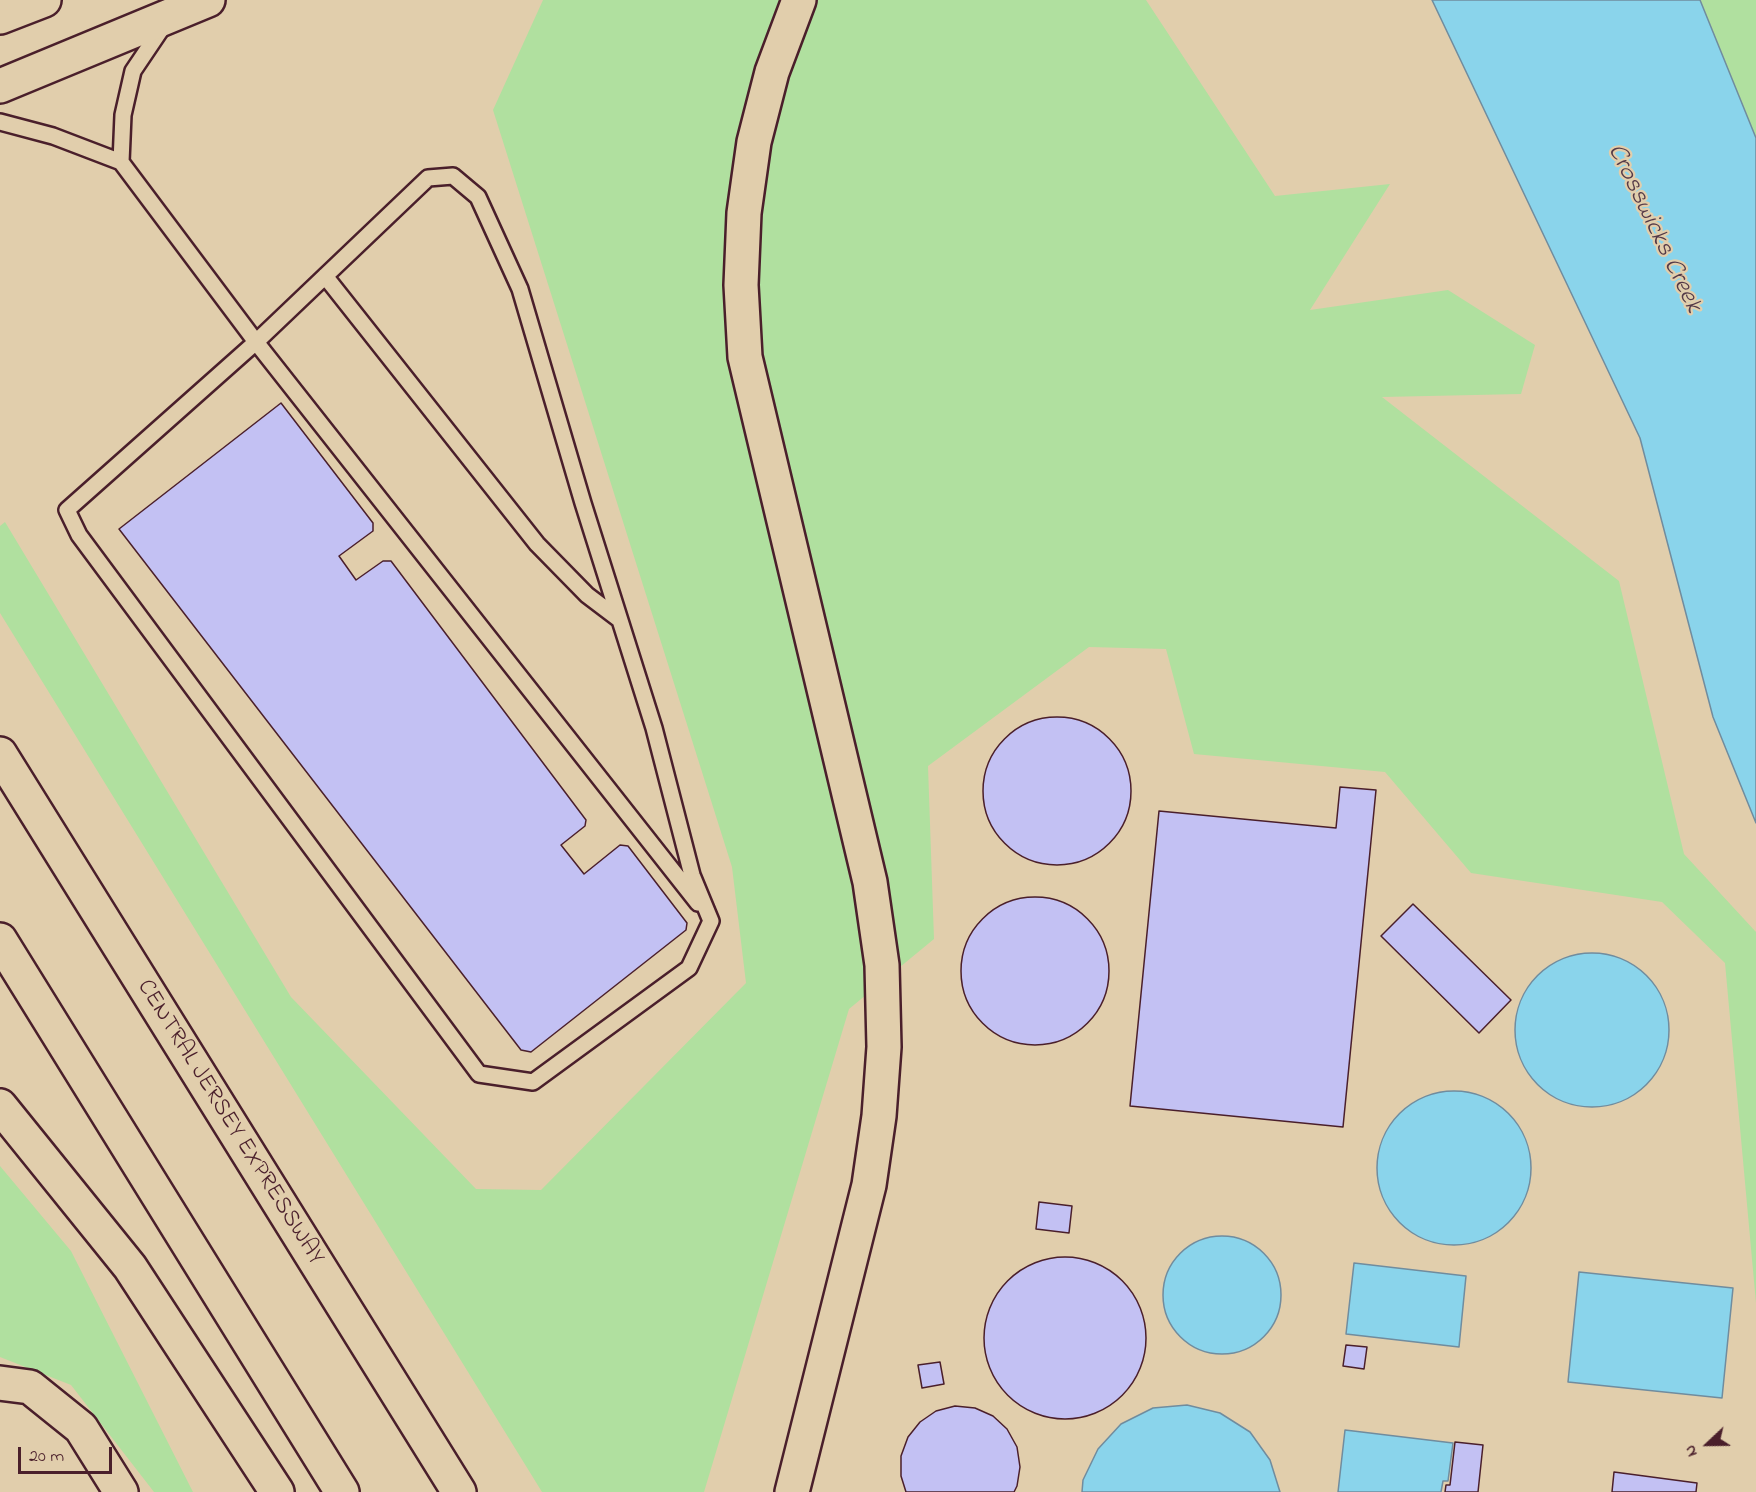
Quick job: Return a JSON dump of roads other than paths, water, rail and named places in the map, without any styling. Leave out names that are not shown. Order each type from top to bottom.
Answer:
[{"type":"main road","points":[[0,17],[44,0]]},
{"type":"main road","points":[[0,86],[208,0]]},
{"type":"main road","points":[[792,1492],[869,1185],[879,1116],[884,1047],[882,964],[870,882],[745,357],[741,285],[744,213],[752,154],[772,72],[799,0]]},
{"type":"main road","name":"CENTRAL JERSEY EXPRESSWAY","points":[[0,754],[459,1492]]},
{"type":"main road","points":[[0,942],[342,1492]]},
{"type":"main road","points":[[0,1106],[130,1267],[277,1492]]},
{"type":"main road","points":[[0,1383],[30,1387],[81,1428],[122,1492]]},
{"type":"lane","points":[[122,162],[123,115],[133,71],[170,15]]},
{"type":"lane","points":[[0,122],[53,136],[122,162],[256,342],[711,921]]},
{"type":"lane","points":[[453,176],[478,197],[520,289],[583,503],[654,728],[692,875],[711,921],[689,968],[533,1082],[479,1074],[79,536],[67,510],[256,342],[325,276],[428,178],[453,176]]},
{"type":"lane","points":[[325,276],[537,544],[587,595],[620,620]]},
{"type":"water","name":"Crosswicks Creek","points":[[1432,0],[1700,0],[1756,138],[1756,823],[1713,717],[1640,438]]},
{"type":"water","points":[[1592,953],[1621,959],[1635,966],[1646,976],[1656,987],[1663,1001],[1669,1030],[1663,1059],[1656,1073],[1646,1084],[1635,1094],[1621,1101],[1592,1107],[1563,1101],[1549,1094],[1538,1084],[1528,1073],[1521,1059],[1515,1030],[1521,1001],[1528,987],[1538,976],[1549,966],[1563,959]]},
{"type":"water","points":[[1454,1091],[1483,1097],[1497,1104],[1508,1114],[1518,1125],[1525,1139],[1531,1168],[1525,1197],[1518,1211],[1508,1222],[1497,1232],[1483,1239],[1454,1245],[1425,1239],[1411,1232],[1400,1222],[1390,1211],[1383,1197],[1377,1168],[1383,1139],[1390,1125],[1400,1114],[1411,1104],[1425,1097]]},
{"type":"water","points":[[1222,1236],[1245,1241],[1264,1253],[1276,1272],[1281,1295],[1276,1318],[1264,1337],[1245,1349],[1222,1354],[1199,1349],[1180,1337],[1168,1318],[1163,1295],[1168,1272],[1180,1253],[1199,1241]]},
{"type":"water","points":[[1354,1263],[1466,1276],[1459,1347],[1346,1334]]},
{"type":"water","points":[[1579,1272],[1733,1288],[1722,1398],[1568,1382]]},
{"type":"water","points":[[1187,1405],[1220,1413],[1250,1432],[1270,1460],[1280,1492],[1082,1492],[1083,1480],[1098,1449],[1121,1424],[1153,1408]]},
{"type":"water","points":[[1345,1430],[1453,1443],[1448,1481],[1443,1481],[1441,1492],[1338,1492]]}]
